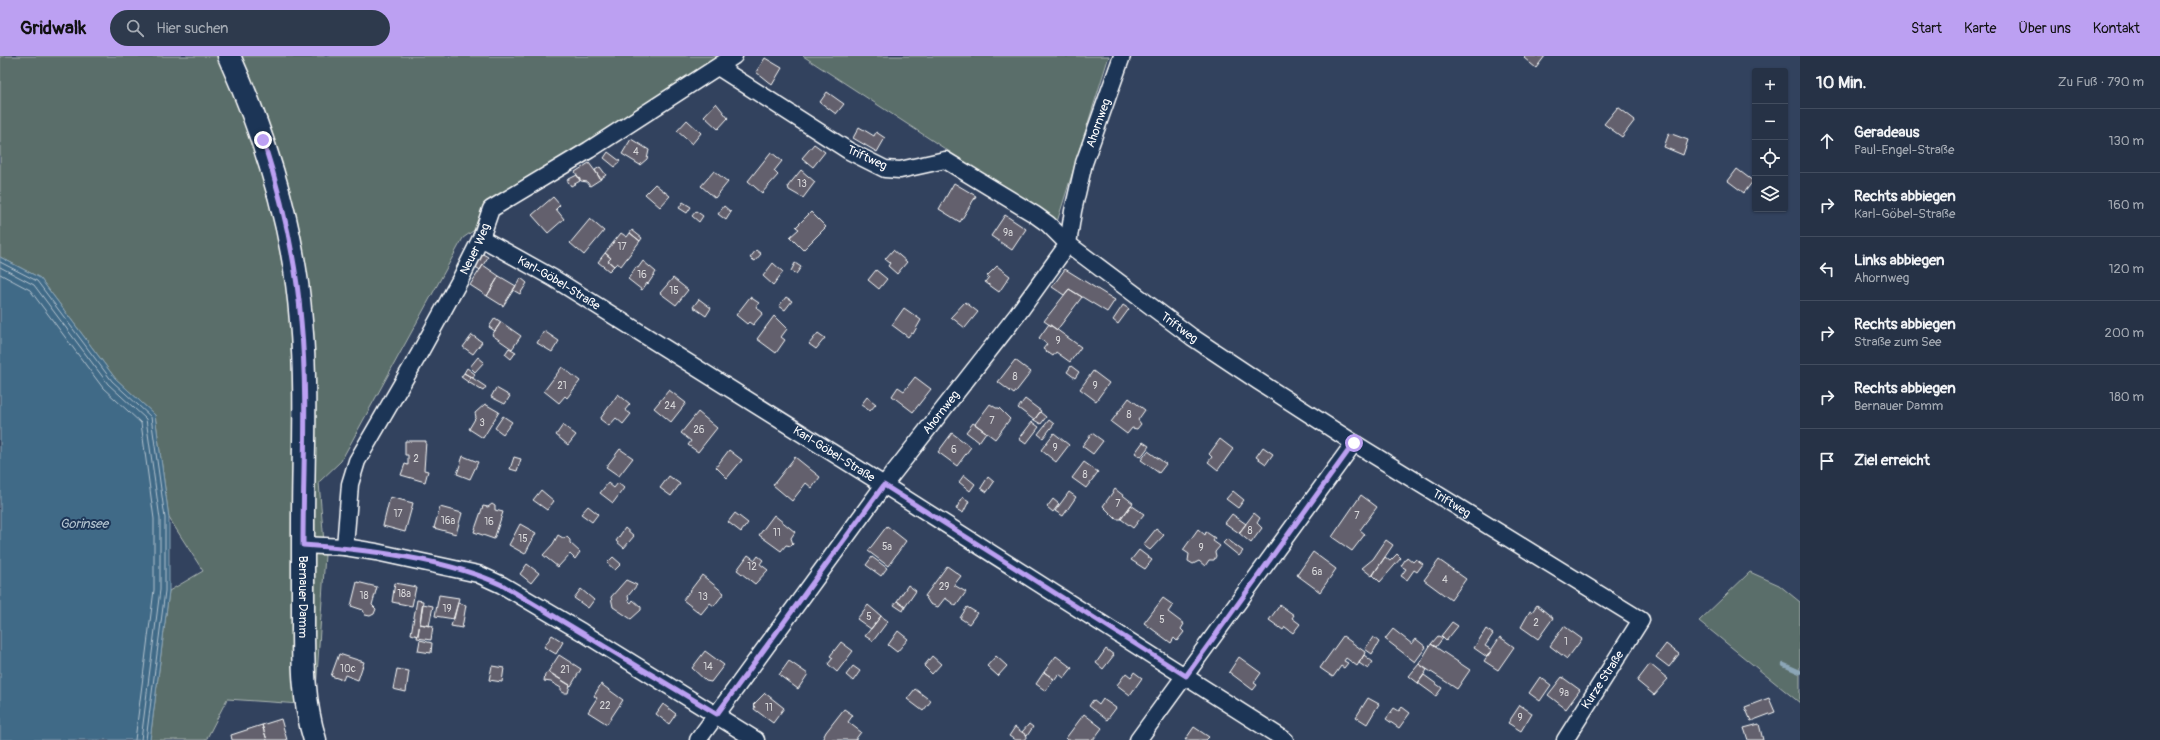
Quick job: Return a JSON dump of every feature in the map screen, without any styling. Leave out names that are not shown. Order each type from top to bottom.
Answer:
[{"type":"main road","name":"Bernauer Damm","points":[[229,56],[263,140],[282,202],[294,259],[302,338],[305,689],[307,710],[315,740]]},
{"type":"street","name":"Neuer Weg","points":[[345,548],[350,484],[356,462],[418,356],[481,238],[491,209],[589,150],[734,56]]},
{"type":"street","name":"Ahornweg","points":[[698,740],[884,485],[1017,315],[1068,244],[1073,211],[1084,163],[1122,56]]},
{"type":"street","name":"Triftweg","points":[[718,67],[849,151],[885,169],[900,170],[945,160],[1048,224],[1068,244],[1192,337],[1354,443],[1642,620]]},
{"type":"street","name":"Karl-Göbel-Straße","points":[[481,238],[553,278],[884,485],[1285,740]]},
{"type":"street","points":[[1138,740],[1354,443]]},
{"type":"street","points":[[303,545],[345,548],[407,558],[478,574],[502,585],[717,714],[756,740]]},
{"type":"street","name":"Kurze Straße","points":[[1565,740],[1642,620]]},
{"type":"green space","points":[[0,56],[723,56],[463,238],[341,461],[319,482],[325,555],[315,705],[227,699],[206,740],[150,740],[169,591],[203,571],[169,518],[155,415],[115,378],[40,278],[0,257]]},
{"type":"green space","points":[[803,56],[1109,56],[1057,222]]},
{"type":"green space","points":[[1750,572],[1779,585],[1800,602],[1800,703],[1699,621]]},
{"type":"water","name":"Gorinsee","points":[[0,257],[40,278],[115,378],[155,415],[169,518],[169,591],[150,740],[0,740]]},
{"type":"building","points":[[1526,56],[1545,56],[1536,68],[1524,58]]},
{"type":"building","points":[[765,58],[782,68],[772,85],[756,72]]},
{"type":"building","points":[[827,92],[844,104],[836,114],[820,102]]},
{"type":"building","points":[[716,103],[728,118],[718,129],[704,116]]},
{"type":"building","points":[[1618,107],[1635,120],[1622,137],[1604,124]]},
{"type":"building","points":[[687,120],[701,133],[692,144],[677,131]]},
{"type":"building","points":[[859,127],[874,136],[876,132],[885,138],[877,152],[853,138]]},
{"type":"building","points":[[1669,133],[1688,140],[1683,155],[1664,147]]},
{"type":"building","points":[[631,139],[649,150],[647,159],[640,165],[622,154]]},
{"type":"building","points":[[814,144],[825,152],[813,167],[802,158]]},
{"type":"building","points":[[608,152],[620,161],[615,167],[604,158]]},
{"type":"building","points":[[771,152],[782,161],[774,171],[778,175],[762,193],[748,181]]},
{"type":"building","points":[[589,163],[601,179],[590,186],[587,182],[581,181],[575,172]]},
{"type":"building","points":[[600,167],[606,175],[600,179],[595,170]]},
{"type":"building","points":[[1737,169],[1752,180],[1752,182],[1744,193],[1728,181]]},
{"type":"building","points":[[801,170],[815,182],[803,198],[789,190],[788,186]]},
{"type":"building","points":[[714,171],[728,182],[715,198],[701,186]]},
{"type":"building","points":[[577,175],[580,181],[571,186],[567,180]]},
{"type":"building","points":[[954,183],[976,196],[960,222],[939,209]]},
{"type":"building","points":[[655,184],[670,196],[660,207],[645,194]]},
{"type":"building","points":[[553,197],[560,205],[556,209],[564,219],[548,233],[532,215]]},
{"type":"building","points":[[683,202],[691,207],[687,213],[679,208]]},
{"type":"building","points":[[724,206],[731,212],[726,220],[718,214]]},
{"type":"building","points":[[696,211],[703,216],[699,222],[692,216]]},
{"type":"building","points":[[811,212],[826,227],[803,250],[790,237],[799,229],[796,227]]},
{"type":"building","points":[[1005,215],[1026,229],[1012,250],[991,236]]},
{"type":"building","points":[[590,219],[604,231],[584,255],[570,243]]},
{"type":"building","points":[[632,230],[642,238],[640,241],[630,233]]},
{"type":"building","points":[[621,233],[627,237],[630,233],[640,241],[621,266],[617,263],[614,266],[608,261],[611,258],[605,253]]},
{"type":"building","points":[[756,250],[761,254],[755,261],[750,258]]},
{"type":"building","points":[[893,250],[907,262],[897,274],[888,266],[890,263],[885,259]]},
{"type":"building","points":[[481,253],[488,257],[480,270],[473,265]]},
{"type":"building","points":[[605,253],[611,258],[608,261],[614,266],[609,271],[598,262]]},
{"type":"building","points":[[643,261],[656,272],[642,290],[628,279],[636,267],[638,268]]},
{"type":"building","points":[[773,263],[783,272],[773,285],[763,276]]},
{"type":"building","points":[[795,263],[801,267],[796,274],[791,271]]},
{"type":"building","points":[[483,265],[499,276],[487,296],[470,285]]},
{"type":"building","points":[[997,266],[1010,276],[999,292],[985,282],[989,277],[987,276]]},
{"type":"building","points":[[1065,269],[1115,300],[1107,312],[1069,289],[1064,295],[1052,287]]},
{"type":"building","points":[[876,270],[887,279],[879,289],[868,280]]},
{"type":"building","points":[[499,276],[516,286],[503,306],[487,296]]},
{"type":"building","points":[[521,278],[527,283],[520,294],[513,290]]},
{"type":"building","points":[[673,278],[688,290],[676,305],[660,293]]},
{"type":"building","points":[[1069,289],[1082,297],[1057,330],[1044,321]]},
{"type":"building","points":[[750,297],[759,303],[756,307],[763,313],[753,325],[749,322],[747,324],[736,315]]},
{"type":"building","points":[[786,297],[792,301],[785,310],[779,306]]},
{"type":"building","points":[[699,299],[711,308],[706,316],[693,307]]},
{"type":"building","points":[[965,302],[978,312],[965,328],[951,317]]},
{"type":"building","points":[[1123,305],[1129,309],[1118,324],[1113,320]]},
{"type":"building","points":[[904,308],[921,320],[913,334],[911,333],[908,337],[892,325]]},
{"type":"building","points":[[774,316],[787,329],[781,337],[785,340],[776,353],[757,339]]},
{"type":"building","points":[[495,318],[501,322],[495,331],[489,327]]},
{"type":"building","points":[[501,322],[521,336],[512,349],[492,335]]},
{"type":"building","points":[[1049,324],[1081,347],[1070,362],[1056,352],[1053,356],[1043,349],[1047,344],[1039,338]]},
{"type":"building","points":[[544,331],[559,341],[552,352],[537,343]]},
{"type":"building","points":[[818,333],[825,338],[816,349],[809,344]]},
{"type":"building","points":[[472,335],[482,342],[473,354],[463,347]]},
{"type":"building","points":[[509,348],[516,352],[511,359],[505,354]]},
{"type":"building","points":[[478,357],[484,362],[475,372],[470,367]]},
{"type":"building","points":[[1015,360],[1031,372],[1014,394],[998,382]]},
{"type":"building","points":[[1071,366],[1079,372],[1075,378],[1067,372]]},
{"type":"building","points":[[562,367],[580,381],[567,398],[565,396],[559,403],[544,391]]},
{"type":"building","points":[[467,368],[475,374],[473,378],[464,373]]},
{"type":"building","points":[[1093,371],[1109,383],[1096,401],[1080,389]]},
{"type":"building","points":[[464,373],[471,377],[468,382],[461,377]]},
{"type":"building","points":[[471,377],[486,387],[483,391],[468,382]]},
{"type":"building","points":[[915,377],[931,389],[913,412],[892,396],[898,387],[904,391]]},
{"type":"building","points":[[496,388],[510,396],[505,404],[491,397]]},
{"type":"building","points":[[669,390],[686,403],[671,422],[654,408]]},
{"type":"building","points":[[618,394],[630,404],[625,410],[631,414],[623,424],[616,418],[609,426],[600,419]]},
{"type":"building","points":[[867,397],[876,404],[870,411],[861,405]]},
{"type":"building","points":[[1129,398],[1145,410],[1138,420],[1141,424],[1137,429],[1132,428],[1127,434],[1111,422]]},
{"type":"building","points":[[1025,399],[1041,411],[1034,420],[1018,408]]},
{"type":"building","points":[[485,404],[499,412],[483,438],[469,429],[476,417],[475,413]]},
{"type":"building","points":[[990,404],[996,408],[999,408],[1010,419],[995,439],[975,424]]},
{"type":"building","points":[[698,412],[717,428],[698,452],[688,445],[691,441],[681,433]]},
{"type":"building","points":[[1040,412],[1046,417],[1041,424],[1034,420]]},
{"type":"building","points":[[503,416],[512,422],[503,434],[495,428]]},
{"type":"building","points":[[1049,420],[1054,424],[1043,438],[1038,434]]},
{"type":"building","points":[[1032,422],[1039,427],[1026,444],[1019,439]]},
{"type":"building","points":[[973,423],[986,432],[979,442],[966,432]]},
{"type":"building","points":[[563,425],[576,435],[568,445],[556,435]]},
{"type":"building","points":[[952,433],[971,447],[957,466],[938,452]]},
{"type":"building","points":[[1054,433],[1069,445],[1056,462],[1041,450]]},
{"type":"building","points":[[1092,433],[1103,441],[1093,454],[1082,446]]},
{"type":"building","points":[[1220,439],[1233,449],[1218,470],[1208,462],[1212,457],[1209,454]]},
{"type":"building","points":[[405,441],[426,441],[424,470],[428,471],[425,482],[401,475],[405,464],[408,465],[408,455],[405,455]]},
{"type":"building","points":[[1143,442],[1149,446],[1141,457],[1135,453]]},
{"type":"building","points":[[1263,447],[1273,454],[1266,464],[1256,457]]},
{"type":"building","points":[[620,449],[633,458],[619,476],[606,467]]},
{"type":"building","points":[[729,450],[742,460],[727,478],[716,467]]},
{"type":"building","points":[[1148,451],[1166,464],[1159,473],[1141,460]]},
{"type":"building","points":[[463,456],[478,462],[470,479],[457,474]]},
{"type":"building","points":[[514,457],[521,459],[517,471],[510,469]]},
{"type":"building","points":[[795,457],[820,477],[812,488],[806,483],[792,501],[773,485]]},
{"type":"building","points":[[1084,462],[1098,472],[1086,488],[1072,478]]},
{"type":"building","points":[[964,475],[975,484],[970,491],[959,482]]},
{"type":"building","points":[[669,476],[680,484],[671,496],[660,488]]},
{"type":"building","points":[[988,477],[994,482],[987,492],[981,488]]},
{"type":"building","points":[[608,483],[614,488],[618,483],[624,488],[613,503],[600,493]]},
{"type":"building","points":[[1115,489],[1133,503],[1121,519],[1116,519],[1103,506]]},
{"type":"building","points":[[541,490],[554,501],[547,510],[533,500]]},
{"type":"building","points":[[1233,491],[1244,500],[1238,508],[1226,499]]},
{"type":"building","points":[[1069,492],[1076,497],[1063,516],[1055,511]]},
{"type":"building","points":[[1361,495],[1377,507],[1360,530],[1365,534],[1352,551],[1332,537]]},
{"type":"building","points":[[390,497],[413,503],[405,532],[383,526]]},
{"type":"building","points":[[963,497],[969,501],[963,513],[956,509]]},
{"type":"building","points":[[1053,499],[1059,504],[1053,512],[1047,507]]},
{"type":"building","points":[[492,504],[495,506],[495,510],[503,512],[494,539],[474,532],[483,506],[488,507]]},
{"type":"building","points":[[1131,505],[1144,514],[1133,528],[1121,519]]},
{"type":"building","points":[[588,506],[598,514],[592,522],[581,514]]},
{"type":"building","points":[[440,507],[462,513],[456,534],[434,528]]},
{"type":"building","points":[[735,513],[748,523],[741,532],[728,522]]},
{"type":"building","points":[[1254,513],[1260,518],[1257,523],[1262,528],[1251,543],[1239,533]]},
{"type":"building","points":[[1232,514],[1246,524],[1239,533],[1225,523]]},
{"type":"building","points":[[774,515],[795,532],[791,538],[793,544],[791,546],[786,545],[781,551],[759,535]]},
{"type":"building","points":[[520,524],[536,533],[525,554],[509,545]]},
{"type":"building","points":[[887,526],[906,541],[888,566],[868,551]]},
{"type":"building","points":[[625,528],[634,536],[624,548],[616,541]]},
{"type":"building","points":[[1156,529],[1164,535],[1150,550],[1143,545]]},
{"type":"building","points":[[1198,529],[1205,535],[1206,532],[1215,538],[1213,541],[1220,546],[1215,552],[1216,556],[1214,560],[1209,560],[1205,566],[1199,561],[1193,564],[1188,561],[1189,554],[1183,550]]},
{"type":"building","points":[[558,535],[563,538],[567,537],[570,540],[570,543],[580,552],[575,559],[570,554],[558,567],[543,555],[553,544]]},
{"type":"building","points":[[1227,539],[1243,551],[1239,556],[1223,543]]},
{"type":"building","points":[[1386,540],[1393,545],[1372,576],[1362,568],[1373,559]]},
{"type":"building","points":[[1139,550],[1152,560],[1145,569],[1131,560]]},
{"type":"building","points":[[1313,552],[1336,569],[1320,592],[1297,575]]},
{"type":"building","points":[[1397,554],[1401,558],[1380,582],[1373,575],[1385,557],[1390,561]]},
{"type":"building","points":[[748,555],[755,560],[758,556],[763,560],[760,564],[768,570],[755,584],[737,570]]},
{"type":"building","points":[[613,557],[621,564],[615,570],[607,563]]},
{"type":"building","points":[[872,557],[887,568],[881,576],[866,565]]},
{"type":"building","points":[[1407,557],[1413,562],[1416,559],[1423,564],[1417,572],[1414,570],[1407,580],[1401,576],[1406,569],[1401,566]]},
{"type":"building","points":[[1439,560],[1466,579],[1451,600],[1424,580]]},
{"type":"building","points":[[527,564],[539,573],[531,583],[520,574]]},
{"type":"building","points":[[947,566],[961,576],[954,585],[966,592],[956,606],[945,598],[938,607],[930,604],[925,596]]},
{"type":"building","points":[[702,575],[724,593],[714,606],[710,603],[701,614],[683,600]]},
{"type":"building","points":[[626,580],[637,585],[628,596],[629,601],[631,603],[633,600],[641,607],[641,610],[631,619],[613,607],[611,597]]},
{"type":"building","points":[[357,582],[377,587],[372,605],[376,609],[374,614],[370,616],[365,615],[363,610],[351,606]]},
{"type":"building","points":[[395,583],[416,587],[412,606],[392,602]]},
{"type":"building","points":[[908,585],[916,591],[905,607],[897,601]]},
{"type":"building","points":[[581,589],[594,600],[588,608],[574,598]]},
{"type":"building","points":[[439,595],[459,598],[454,619],[435,616]]},
{"type":"building","points":[[1163,598],[1173,605],[1168,612],[1184,624],[1181,629],[1184,632],[1177,641],[1174,638],[1171,643],[1144,623]]},
{"type":"building","points":[[417,600],[423,601],[418,636],[411,634]]},
{"type":"building","points":[[897,601],[905,607],[903,611],[894,605]]},
{"type":"building","points":[[458,603],[466,605],[462,628],[451,626]]},
{"type":"building","points":[[423,604],[433,606],[429,626],[420,624]]},
{"type":"building","points":[[868,605],[881,616],[871,629],[857,619]]},
{"type":"building","points":[[1280,605],[1294,615],[1292,618],[1300,624],[1293,633],[1285,627],[1283,630],[1269,620]]},
{"type":"building","points":[[1537,605],[1553,618],[1538,639],[1521,627],[1530,611],[1532,612]]},
{"type":"building","points":[[967,607],[977,613],[969,624],[960,618]]},
{"type":"building","points":[[881,616],[888,621],[873,641],[865,636]]},
{"type":"building","points":[[1452,622],[1458,626],[1446,641],[1441,636]]},
{"type":"building","points":[[420,624],[433,626],[431,640],[417,638]]},
{"type":"building","points":[[1564,626],[1582,639],[1567,659],[1550,646]]},
{"type":"building","points":[[1393,629],[1412,644],[1416,639],[1426,647],[1415,662],[1385,639]]},
{"type":"building","points":[[1486,629],[1493,634],[1485,646],[1492,650],[1487,657],[1474,648]]},
{"type":"building","points":[[898,631],[908,639],[897,652],[888,645]]},
{"type":"building","points":[[552,635],[563,642],[556,654],[544,647]]},
{"type":"building","points":[[1343,636],[1365,652],[1357,666],[1346,658],[1344,661],[1348,663],[1344,668],[1341,666],[1333,677],[1320,668]]},
{"type":"building","points":[[1438,636],[1443,638],[1436,647],[1431,644]]},
{"type":"building","points":[[1373,637],[1379,642],[1372,654],[1365,649]]},
{"type":"building","points":[[1500,637],[1514,647],[1498,670],[1484,661]]},
{"type":"building","points":[[420,640],[432,643],[431,653],[418,651]]},
{"type":"building","points":[[841,642],[853,651],[837,672],[828,664],[833,658],[830,656]]},
{"type":"building","points":[[1431,644],[1470,670],[1457,689],[1419,664]]},
{"type":"building","points":[[1666,644],[1679,654],[1669,667],[1656,657]]},
{"type":"building","points":[[1106,649],[1114,655],[1103,669],[1096,663]]},
{"type":"building","points":[[705,651],[724,665],[711,682],[706,681],[692,668]]},
{"type":"building","points":[[339,654],[364,662],[358,680],[345,675],[343,680],[331,676]]},
{"type":"building","points":[[559,655],[581,669],[571,686],[548,672]]},
{"type":"building","points":[[1364,655],[1373,662],[1368,669],[1359,663]]},
{"type":"building","points":[[932,656],[941,664],[932,674],[924,666]]},
{"type":"building","points":[[996,656],[1007,666],[998,676],[987,666]]},
{"type":"building","points":[[1056,656],[1072,668],[1064,678],[1059,674],[1055,680],[1044,672]]},
{"type":"building","points":[[1239,657],[1261,673],[1254,683],[1257,685],[1253,690],[1229,672]]},
{"type":"building","points":[[789,661],[808,674],[798,689],[779,675]]},
{"type":"building","points":[[1419,664],[1427,670],[1418,683],[1409,676]]},
{"type":"building","points":[[1650,664],[1668,679],[1654,695],[1637,681]]},
{"type":"building","points":[[492,666],[504,668],[502,682],[489,680]]},
{"type":"building","points":[[853,666],[860,671],[853,681],[846,675]]},
{"type":"building","points":[[397,669],[409,671],[406,692],[393,689]]},
{"type":"building","points":[[549,672],[570,685],[568,693],[564,693],[561,691],[561,688],[551,682],[544,681],[545,674]]},
{"type":"building","points":[[1044,672],[1054,679],[1046,691],[1036,684]]},
{"type":"building","points":[[1134,672],[1142,678],[1130,695],[1117,685],[1126,673],[1131,677]]},
{"type":"building","points":[[1424,675],[1442,688],[1436,696],[1418,683]]},
{"type":"building","points":[[1540,677],[1551,685],[1540,701],[1529,693]]},
{"type":"building","points":[[1562,677],[1580,690],[1566,709],[1548,695]]},
{"type":"building","points":[[601,684],[623,700],[607,724],[588,712],[597,698],[594,696]]},
{"type":"building","points":[[915,689],[931,701],[923,711],[907,699]]},
{"type":"building","points":[[765,693],[784,708],[773,723],[754,709],[755,707],[753,705]]},
{"type":"building","points":[[1368,698],[1379,704],[1367,724],[1356,717]]},
{"type":"building","points":[[1769,698],[1775,712],[1751,721],[1745,707]]},
{"type":"building","points":[[1103,699],[1116,708],[1107,720],[1089,706],[1093,700],[1099,705]]},
{"type":"building","points":[[663,704],[676,714],[669,724],[656,714]]},
{"type":"building","points":[[1520,705],[1532,713],[1521,731],[1508,723]]},
{"type":"building","points":[[1402,707],[1410,713],[1399,728],[1386,719],[1394,708],[1399,711]]},
{"type":"building","points":[[844,709],[853,715],[848,722],[861,732],[855,740],[822,740],[826,732]]},
{"type":"building","points":[[1084,714],[1102,728],[1093,740],[1068,740],[1066,738]]},
{"type":"building","points":[[281,719],[287,740],[267,740],[262,725]]},
{"type":"building","points":[[1029,724],[1033,727],[1027,736],[1022,732]]},
{"type":"building","points":[[1759,724],[1763,740],[1748,740],[1744,728]]},
{"type":"building","points":[[262,725],[267,740],[232,740],[231,735]]},
{"type":"building","points":[[1015,727],[1027,736],[1024,740],[1015,740],[1009,736]]},
{"type":"building","points":[[1194,727],[1209,737],[1206,740],[1185,740]]},
{"type":"waterway","points":[[1784,665],[1800,672]]},
{"type":"route","points":[[263,140],[282,202],[290,236],[302,322],[304,403],[303,545],[376,552],[478,574],[502,585],[717,714],[884,485],[1186,676],[1354,443]]}]
